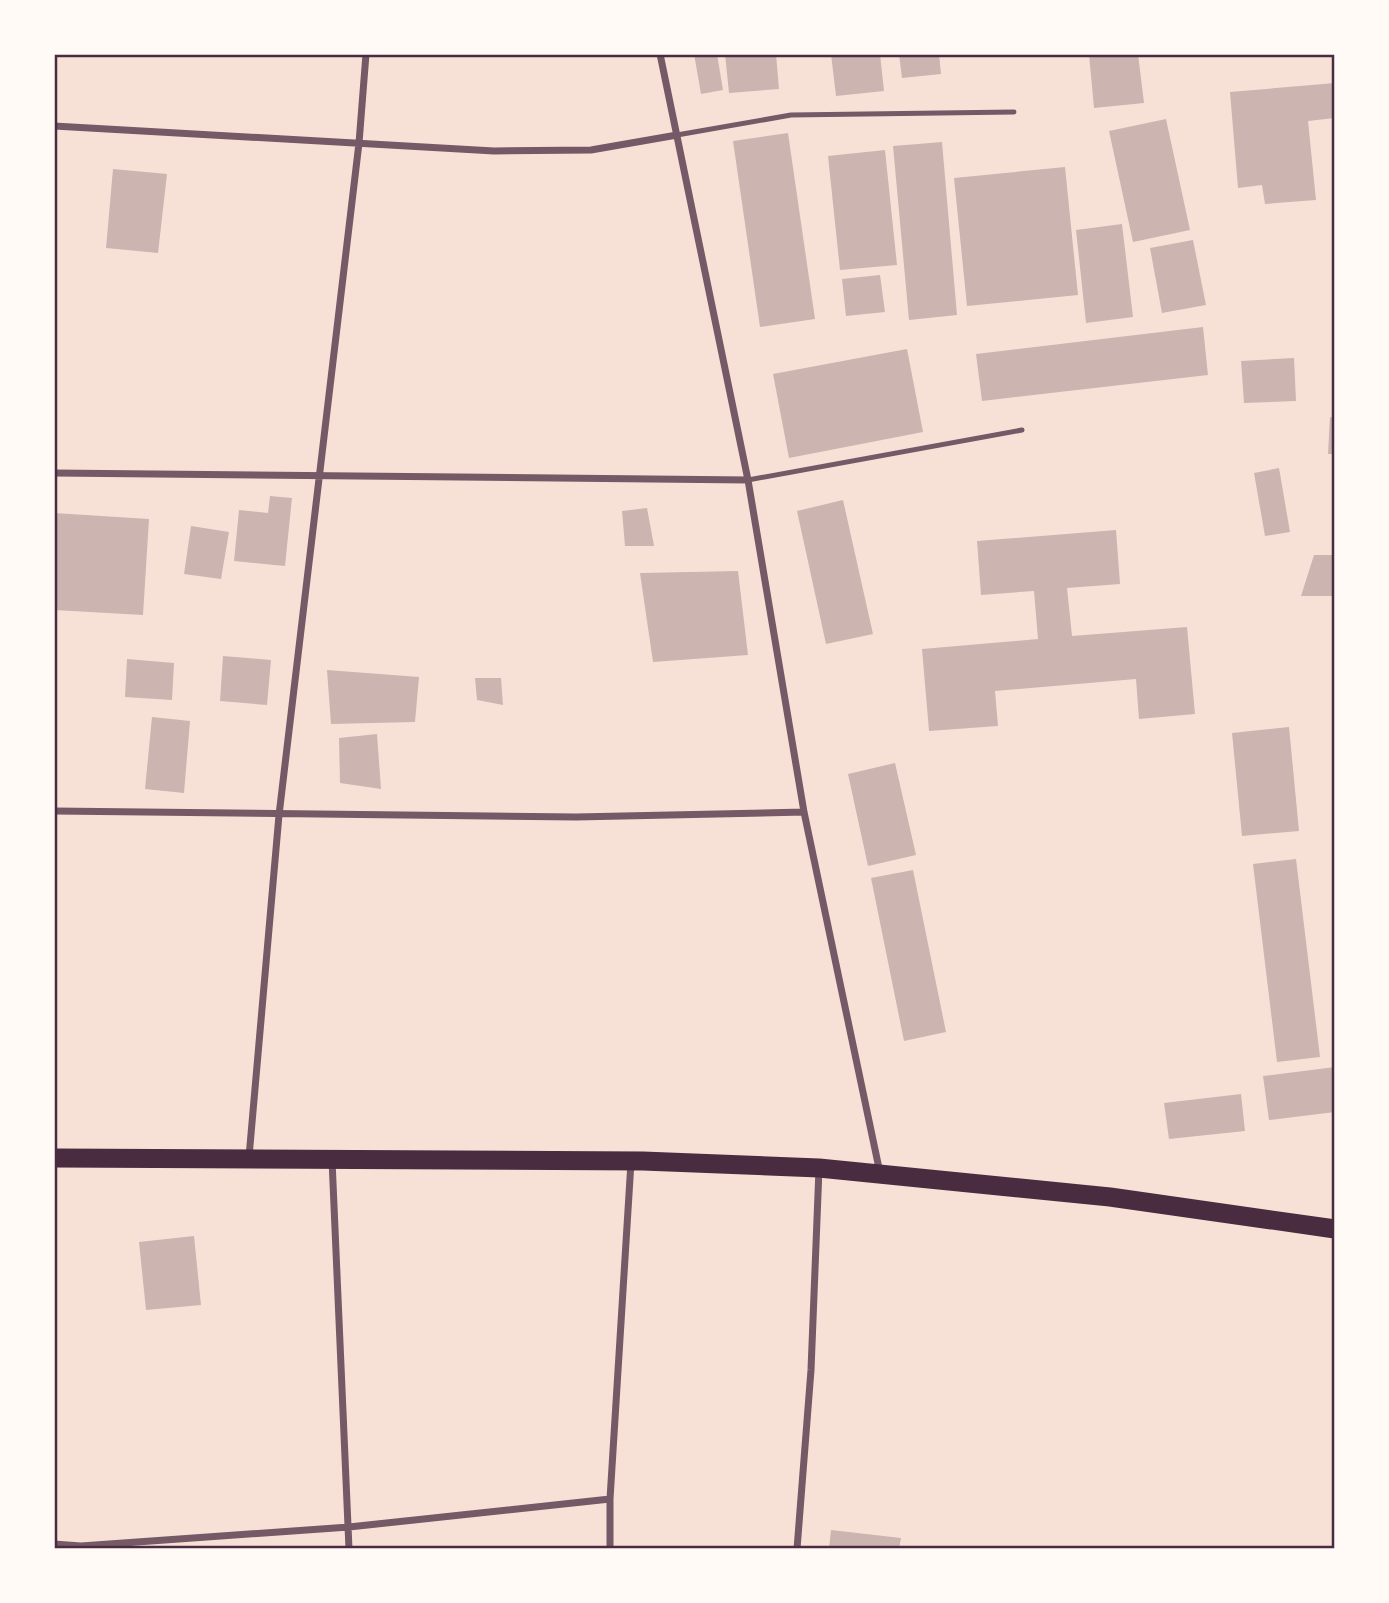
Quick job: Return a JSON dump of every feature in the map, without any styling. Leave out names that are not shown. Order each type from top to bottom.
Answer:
[{"type":"highway","points":[[54,1158],[631,1161],[819,1168],[1110,1197],[1335,1229]]},
{"type":"street","points":[[249,1159],[279,815],[317,477],[359,143],[366,54]]},
{"type":"street","points":[[660,54],[748,480],[804,812],[880,1173]]},
{"type":"street","points":[[54,126],[494,152],[590,150],[677,135]]},
{"type":"street","points":[[54,472],[748,480]]},
{"type":"street","points":[[54,811],[576,817],[804,812]]},
{"type":"street","points":[[332,1160],[349,1549]]},
{"type":"street","points":[[610,1549],[610,1499],[631,1161]]},
{"type":"street","points":[[797,1549],[811,1370],[819,1168]]},
{"type":"street","points":[[54,1544],[81,1546],[349,1527],[610,1499]]},
{"type":"lane","points":[[677,135],[790,116],[1014,112]]},
{"type":"lane","points":[[748,480],[1022,430]]},
{"type":"building","points":[[694,54],[717,54],[723,90],[701,94]]},
{"type":"building","points":[[725,54],[776,54],[779,89],[729,93]]},
{"type":"building","points":[[831,54],[880,54],[884,91],[836,96]]},
{"type":"building","points":[[899,54],[939,54],[941,74],[902,78]]},
{"type":"building","points":[[1089,54],[1138,54],[1144,103],[1094,108]]},
{"type":"building","points":[[1335,83],[1335,118],[1308,121],[1316,200],[1265,204],[1262,185],[1238,188],[1230,92]]},
{"type":"building","points":[[1166,119],[1190,230],[1133,242],[1109,131]]},
{"type":"building","points":[[788,133],[815,319],[760,327],[733,141]]},
{"type":"building","points":[[942,142],[957,315],[909,320],[893,146]]},
{"type":"building","points":[[885,150],[897,265],[840,270],[828,156]]},
{"type":"building","points":[[1065,167],[1078,295],[967,306],[954,178]]},
{"type":"building","points":[[113,169],[167,174],[158,253],[106,248]]},
{"type":"building","points":[[1122,224],[1133,317],[1086,323],[1076,230]]},
{"type":"building","points":[[1193,240],[1206,305],[1162,313],[1150,248]]},
{"type":"building","points":[[880,275],[885,312],[846,316],[842,279]]},
{"type":"building","points":[[1203,327],[1208,375],[982,401],[976,354]]},
{"type":"building","points":[[907,349],[923,432],[789,458],[773,374]]},
{"type":"building","points":[[1294,358],[1296,401],[1244,403],[1241,361]]},
{"type":"building","points":[[1330,417],[1335,418],[1335,454],[1328,454]]},
{"type":"building","points":[[1279,468],[1290,532],[1265,536],[1254,473]]},
{"type":"building","points":[[270,496],[292,498],[285,566],[234,561],[239,510],[268,513]]},
{"type":"building","points":[[843,500],[873,634],[826,644],[797,511]]},
{"type":"building","points":[[647,508],[654,546],[625,546],[622,511]]},
{"type":"building","points":[[54,513],[149,519],[143,615],[54,610]]},
{"type":"building","points":[[191,526],[229,532],[221,579],[184,574]]},
{"type":"building","points":[[1116,530],[1120,584],[1067,588],[1072,636],[1187,627],[1195,714],[1139,719],[1136,679],[995,691],[998,726],[929,731],[922,649],[1038,639],[1034,591],[981,595],[977,541]]},
{"type":"building","points":[[1314,555],[1335,555],[1335,596],[1301,596]]},
{"type":"building","points":[[738,571],[748,655],[653,662],[640,573]]},
{"type":"building","points":[[223,656],[271,660],[267,705],[220,701]]},
{"type":"building","points":[[127,659],[174,663],[172,700],[125,697]]},
{"type":"building","points":[[327,670],[419,677],[415,722],[331,724]]},
{"type":"building","points":[[475,678],[501,678],[503,705],[477,700]]},
{"type":"building","points":[[152,717],[190,721],[184,793],[145,789]]},
{"type":"building","points":[[1289,727],[1299,831],[1242,836],[1232,733]]},
{"type":"building","points":[[377,734],[381,789],[340,783],[339,738]]},
{"type":"building","points":[[895,763],[916,855],[868,866],[848,774]]},
{"type":"building","points":[[1296,859],[1320,1057],[1277,1062],[1253,864]]},
{"type":"building","points":[[913,870],[946,1032],[904,1041],[871,878]]},
{"type":"building","points":[[1335,1067],[1335,1112],[1269,1120],[1263,1076]]},
{"type":"building","points":[[1241,1094],[1245,1131],[1169,1139],[1164,1103]]},
{"type":"building","points":[[194,1236],[201,1305],[146,1310],[139,1242]]},
{"type":"building","points":[[831,1530],[901,1538],[899,1549],[829,1549]]}]
